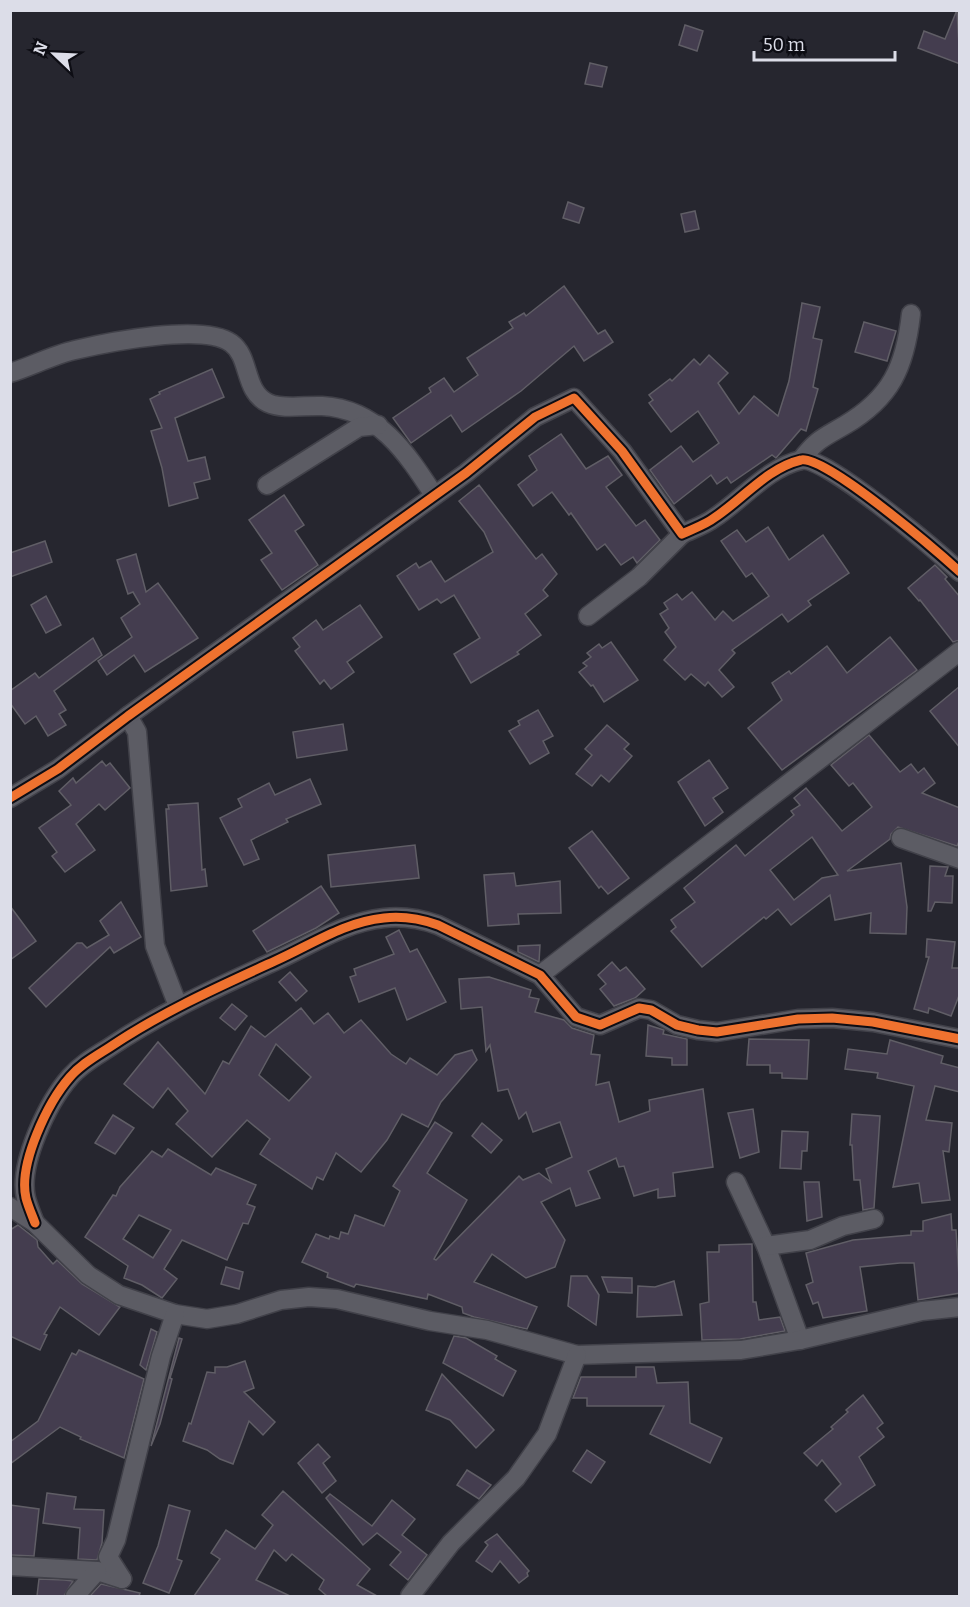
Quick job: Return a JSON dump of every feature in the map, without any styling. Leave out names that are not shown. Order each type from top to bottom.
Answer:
[{"type":"street","points":[[801,460],[817,440],[874,406],[891,386],[909,336],[911,314]]},
{"type":"street","points":[[10,373],[74,350],[194,332],[222,336],[234,345],[257,396],[269,404],[354,411],[378,425],[397,443],[434,495]]},
{"type":"street","points":[[10,798],[58,769],[434,495],[535,417],[574,398],[622,451],[681,534]]},
{"type":"street","points":[[267,485],[359,427],[378,425]]},
{"type":"street","points":[[588,616],[639,577],[681,534],[714,519],[754,486],[778,470],[801,460],[810,459],[849,483],[935,549],[960,572]]},
{"type":"street","points":[[540,975],[960,651]]},
{"type":"street","points":[[128,716],[137,732],[155,946],[178,1006]]},
{"type":"street","points":[[902,838],[960,860]]},
{"type":"street","points":[[35,1223],[26,1196],[26,1173],[39,1129],[60,1090],[82,1066],[146,1023],[178,1006],[282,958],[319,937],[383,918],[421,919],[438,925],[540,975],[576,1017],[600,1026],[639,1008],[651,1010],[677,1025],[717,1032],[798,1019],[832,1018],[873,1022],[960,1039]]},
{"type":"street","points":[[736,1182],[766,1246],[800,1340]]},
{"type":"street","points":[[10,1207],[35,1223],[64,1254],[111,1290],[142,1305],[175,1314],[219,1319],[281,1300],[309,1297],[337,1299],[430,1321],[486,1330],[577,1355],[741,1350],[800,1340],[922,1311],[960,1307]]},
{"type":"street","points":[[766,1246],[810,1240],[843,1226],[874,1219]]},
{"type":"street","points":[[10,1566],[97,1571],[122,1578],[108,1557],[116,1540],[161,1356],[175,1314]]},
{"type":"street","points":[[410,1596],[452,1543],[516,1478],[547,1434],[577,1355]]},
{"type":"street","points":[[75,1596],[97,1571]]},
{"type":"building","points":[[957,10],[960,64],[918,48],[924,31],[945,39]]},
{"type":"building","points":[[685,25],[703,31],[697,51],[679,45]]},
{"type":"building","points":[[590,63],[607,67],[602,87],[585,84]]},
{"type":"building","points":[[568,202],[584,208],[579,223],[563,218]]},
{"type":"building","points":[[695,211],[699,229],[685,232],[681,214]]},
{"type":"building","points":[[564,286],[598,334],[605,330],[613,342],[584,361],[574,346],[521,391],[462,432],[451,415],[411,443],[393,418],[431,392],[429,388],[444,378],[454,392],[478,375],[467,358],[513,328],[509,322],[524,313],[526,316]]},
{"type":"building","points":[[802,303],[820,307],[813,338],[822,340],[813,387],[818,389],[806,431],[801,429],[776,458],[772,455],[731,483],[727,477],[717,484],[711,475],[674,504],[650,470],[681,446],[693,462],[719,443],[698,411],[671,432],[649,403],[653,400],[649,395],[670,379],[672,381],[694,359],[700,365],[709,355],[728,373],[718,383],[739,414],[754,396],[778,416],[789,381]]},
{"type":"building","points":[[864,322],[896,331],[887,361],[855,352]]},
{"type":"building","points":[[212,369],[224,397],[175,418],[188,461],[205,457],[210,479],[194,483],[198,498],[169,506],[162,468],[151,431],[162,428],[150,399],[160,394],[159,392]]},
{"type":"building","points":[[561,434],[586,469],[608,456],[622,475],[606,487],[636,526],[645,520],[660,540],[637,563],[633,557],[621,565],[605,544],[597,550],[571,513],[569,515],[552,492],[533,506],[518,485],[537,470],[529,456]]},
{"type":"building","points":[[479,485],[536,559],[542,554],[557,574],[543,590],[548,596],[525,614],[541,635],[517,652],[519,654],[471,683],[454,654],[480,638],[454,595],[441,603],[437,599],[419,610],[397,576],[416,563],[419,568],[431,561],[445,582],[493,552],[484,532],[459,501]]},
{"type":"building","points":[[284,495],[304,525],[295,531],[318,565],[282,590],[261,560],[272,553],[249,520]]},
{"type":"building","points":[[768,527],[789,560],[823,535],[849,573],[808,601],[811,605],[788,622],[782,614],[732,650],[735,653],[719,670],[734,687],[722,697],[708,682],[705,686],[691,674],[685,680],[664,660],[676,647],[665,632],[669,628],[660,614],[668,609],[664,603],[677,594],[682,600],[692,592],[715,620],[723,611],[733,621],[769,596],[752,573],[746,577],[721,541],[737,530],[746,542]]},
{"type":"building","points":[[45,541],[52,562],[10,577],[10,553]]},
{"type":"building","points":[[136,554],[146,592],[158,583],[198,638],[145,672],[134,655],[107,675],[98,661],[132,637],[121,618],[140,604],[133,592],[128,594],[117,560]]},
{"type":"building","points":[[935,565],[947,577],[945,579],[960,597],[960,640],[953,642],[908,588]]},
{"type":"building","points":[[46,596],[61,625],[46,633],[31,605]]},
{"type":"building","points":[[360,605],[382,637],[347,662],[354,672],[331,689],[324,680],[320,684],[295,651],[300,647],[293,638],[316,620],[323,630]]},
{"type":"building","points":[[890,637],[917,670],[782,770],[748,728],[782,700],[772,683],[789,671],[791,674],[827,646],[847,673]]},
{"type":"building","points":[[93,638],[102,655],[54,691],[66,710],[59,714],[66,725],[48,736],[36,716],[25,724],[10,703],[10,691],[35,673],[39,678]]},
{"type":"building","points":[[611,642],[638,680],[604,702],[593,685],[591,686],[579,672],[587,666],[583,663],[591,657],[587,653],[599,644],[602,648]]},
{"type":"building","points":[[960,686],[960,748],[930,711]]},
{"type":"building","points":[[538,710],[553,736],[543,741],[549,753],[530,764],[509,731],[520,725],[518,721]]},
{"type":"building","points":[[343,724],[347,750],[297,758],[293,732]]},
{"type":"building","points":[[607,725],[629,744],[624,749],[632,756],[609,782],[601,775],[592,786],[576,774],[592,755],[585,749]]},
{"type":"building","points":[[869,735],[900,772],[911,764],[918,773],[924,768],[935,783],[922,793],[960,808],[960,839],[957,846],[898,827],[891,834],[890,839],[847,871],[901,863],[907,907],[906,934],[870,933],[871,913],[835,920],[830,895],[791,925],[778,909],[766,919],[764,917],[702,967],[671,931],[676,927],[671,920],[695,902],[684,888],[736,845],[745,856],[794,815],[791,811],[800,805],[794,798],[806,788],[842,831],[872,807],[853,783],[849,786],[831,765]],"holes":[[[812,837],[838,875],[822,878],[794,900],[770,870]]]},
{"type":"building","points":[[709,760],[728,788],[713,798],[723,812],[705,826],[678,782]]},
{"type":"building","points":[[102,761],[106,766],[110,763],[130,788],[105,810],[99,804],[76,824],[95,850],[65,872],[52,856],[57,852],[39,828],[71,805],[59,791],[73,778],[76,783]]},
{"type":"building","points":[[310,779],[321,804],[286,819],[288,822],[251,840],[259,859],[244,865],[220,818],[242,807],[238,799],[269,783],[275,795]]},
{"type":"building","points":[[198,803],[202,870],[205,869],[207,886],[171,891],[166,809],[169,809],[168,805]]},
{"type":"building","points":[[592,831],[629,878],[608,894],[601,886],[599,888],[569,848]]},
{"type":"building","points":[[415,845],[419,878],[331,887],[328,855]]},
{"type":"building","points":[[930,866],[948,867],[945,876],[953,876],[952,903],[935,902],[931,911],[928,911]]},
{"type":"building","points":[[514,873],[516,886],[560,881],[561,913],[518,914],[519,924],[488,926],[484,875]]},
{"type":"building","points":[[321,886],[339,913],[316,928],[267,952],[253,931]]},
{"type":"building","points":[[121,902],[141,937],[114,953],[110,947],[46,1007],[29,988],[77,943],[82,943],[87,948],[109,935],[100,921]]},
{"type":"building","points":[[10,906],[36,941],[10,960]]},
{"type":"building","points":[[399,930],[410,952],[417,949],[446,1002],[407,1020],[395,988],[359,1002],[350,977],[356,975],[354,969],[394,954],[386,937]]},
{"type":"building","points":[[927,939],[955,942],[952,968],[960,968],[960,993],[951,1016],[929,1008],[928,1013],[914,1009],[929,957],[926,957]]},
{"type":"building","points":[[540,945],[539,962],[518,952],[518,946]]},
{"type":"building","points":[[612,962],[620,971],[626,967],[645,989],[635,998],[614,1006],[600,989],[606,984],[598,975]]},
{"type":"building","points":[[290,972],[307,991],[296,1001],[279,982]]},
{"type":"building","points":[[489,977],[531,990],[529,997],[539,999],[535,1012],[564,1020],[572,1028],[594,1035],[591,1054],[600,1055],[596,1085],[609,1082],[619,1122],[650,1111],[649,1100],[703,1089],[713,1167],[673,1173],[675,1196],[658,1198],[658,1189],[634,1196],[624,1166],[619,1167],[616,1158],[588,1171],[600,1198],[576,1206],[570,1188],[541,1202],[565,1240],[555,1267],[526,1278],[492,1254],[474,1282],[537,1307],[527,1329],[474,1317],[463,1313],[462,1307],[428,1294],[427,1299],[356,1284],[354,1287],[327,1277],[328,1273],[302,1262],[316,1234],[329,1239],[330,1236],[339,1239],[341,1232],[348,1234],[355,1215],[384,1226],[400,1191],[393,1186],[435,1122],[452,1133],[427,1173],[467,1200],[434,1259],[436,1260],[519,1176],[523,1180],[539,1173],[551,1182],[546,1169],[572,1157],[560,1122],[533,1132],[526,1112],[519,1119],[508,1089],[498,1091],[490,1045],[486,1051],[482,1007],[461,1009],[459,979]]},
{"type":"building","points":[[232,1004],[247,1016],[235,1030],[220,1018]]},
{"type":"building","points":[[301,1008],[314,1024],[328,1013],[344,1033],[361,1020],[391,1054],[406,1064],[410,1058],[437,1075],[455,1055],[472,1050],[477,1060],[441,1102],[428,1127],[402,1114],[387,1140],[361,1172],[336,1153],[323,1180],[317,1177],[312,1189],[260,1154],[270,1139],[247,1120],[212,1157],[176,1124],[188,1111],[168,1088],[153,1108],[124,1084],[158,1042],[205,1094],[223,1061],[229,1064],[251,1026],[265,1037]],"holes":[[[276,1044],[311,1077],[289,1101],[259,1075]]]},
{"type":"building","points":[[648,1025],[664,1030],[663,1034],[687,1039],[687,1065],[672,1065],[672,1058],[646,1056]]},
{"type":"building","points":[[749,1039],[809,1040],[807,1079],[782,1078],[782,1073],[770,1073],[770,1065],[747,1065]]},
{"type":"building","points":[[890,1040],[943,1056],[941,1063],[960,1068],[960,1092],[935,1086],[926,1120],[952,1123],[949,1152],[943,1151],[950,1200],[922,1203],[919,1183],[893,1187],[914,1086],[877,1078],[878,1073],[845,1069],[848,1049],[887,1054]]},
{"type":"building","points":[[753,1109],[759,1152],[740,1158],[728,1113]]},
{"type":"building","points":[[852,1114],[880,1116],[874,1208],[863,1210],[860,1180],[854,1180],[852,1145],[850,1145]]},
{"type":"building","points":[[113,1115],[134,1128],[115,1154],[95,1143]]},
{"type":"building","points":[[482,1123],[502,1140],[491,1153],[472,1136]]},
{"type":"building","points":[[782,1131],[808,1132],[807,1151],[802,1151],[801,1169],[780,1168]]},
{"type":"building","points":[[168,1149],[211,1175],[216,1168],[256,1185],[247,1204],[255,1207],[248,1224],[243,1223],[227,1260],[182,1240],[164,1269],[177,1279],[162,1298],[142,1285],[124,1278],[128,1266],[85,1237],[113,1195],[116,1196],[120,1187],[152,1151],[162,1157]],"holes":[[[139,1215],[171,1230],[153,1258],[123,1239]]]},
{"type":"building","points":[[804,1182],[819,1182],[822,1217],[807,1221]]},
{"type":"building","points":[[951,1214],[952,1230],[956,1230],[960,1293],[918,1300],[914,1263],[860,1267],[867,1311],[823,1318],[818,1302],[813,1304],[806,1285],[813,1282],[806,1253],[853,1240],[911,1235],[911,1231],[923,1231],[923,1221]]},
{"type":"building","points":[[18,1225],[37,1240],[38,1247],[53,1264],[57,1260],[82,1284],[120,1307],[99,1335],[60,1307],[44,1334],[47,1335],[40,1350],[10,1336],[10,1230]]},
{"type":"building","points":[[752,1244],[753,1302],[756,1302],[759,1320],[780,1317],[785,1331],[740,1339],[702,1340],[700,1304],[709,1302],[707,1252],[719,1252],[719,1245]]},
{"type":"building","points":[[226,1267],[243,1272],[239,1289],[221,1284]]},
{"type":"building","points":[[571,1276],[587,1276],[599,1295],[596,1325],[568,1306]]},
{"type":"building","points":[[602,1277],[632,1278],[632,1293],[608,1292]]},
{"type":"building","points":[[674,1281],[682,1315],[637,1317],[638,1286],[655,1287]]},
{"type":"building","points":[[151,1329],[157,1332],[146,1370],[140,1365]]},
{"type":"building","points":[[454,1336],[466,1338],[497,1356],[495,1359],[516,1371],[503,1396],[443,1363]]},
{"type":"building","points":[[179,1338],[182,1339],[170,1378],[172,1379],[160,1424],[151,1446]]},
{"type":"building","points":[[79,1350],[144,1379],[124,1458],[80,1439],[81,1437],[60,1427],[10,1464],[10,1442],[38,1421],[72,1353],[76,1355]]},
{"type":"building","points":[[245,1361],[254,1388],[244,1392],[275,1422],[263,1435],[249,1421],[233,1464],[207,1450],[183,1441],[189,1423],[191,1424],[207,1372],[215,1373],[215,1367],[227,1367]]},
{"type":"building","points":[[636,1367],[654,1367],[657,1383],[688,1382],[690,1423],[722,1438],[710,1463],[650,1434],[664,1406],[587,1406],[587,1398],[573,1398],[581,1377],[636,1377]]},
{"type":"building","points":[[442,1374],[494,1430],[476,1448],[450,1420],[426,1410]]},
{"type":"building","points":[[863,1395],[883,1423],[877,1428],[884,1437],[859,1457],[875,1485],[836,1512],[825,1500],[841,1484],[822,1460],[817,1466],[804,1453],[833,1429],[831,1427],[848,1412],[846,1410]]},
{"type":"building","points":[[318,1444],[330,1457],[323,1463],[336,1481],[322,1493],[298,1463]]},
{"type":"building","points":[[587,1450],[605,1462],[591,1483],[573,1471]]},
{"type":"building","points":[[467,1470],[491,1485],[479,1499],[457,1485]]},
{"type":"building","points":[[283,1491],[370,1569],[357,1585],[377,1596],[327,1596],[319,1589],[324,1580],[292,1554],[286,1561],[274,1550],[256,1580],[290,1596],[194,1596],[220,1559],[211,1553],[226,1530],[255,1549],[273,1525],[262,1515]]},
{"type":"building","points":[[47,1493],[76,1497],[74,1509],[104,1510],[102,1543],[97,1560],[78,1559],[80,1528],[43,1523]]},
{"type":"building","points":[[330,1494],[372,1526],[392,1500],[415,1519],[402,1535],[427,1555],[408,1580],[390,1565],[401,1552],[377,1533],[363,1545],[326,1498]]},
{"type":"building","points":[[10,1505],[39,1509],[34,1556],[10,1555]]},
{"type":"building","points":[[169,1505],[190,1511],[177,1559],[182,1561],[169,1593],[143,1583],[158,1546]]},
{"type":"building","points":[[497,1534],[529,1571],[528,1576],[519,1583],[500,1561],[492,1572],[476,1561],[488,1545],[485,1542]]},
{"type":"building","points":[[39,1579],[73,1581],[64,1596],[37,1596]]},
{"type":"building","points":[[101,1584],[140,1593],[139,1596],[90,1596]]},
{"type":"cycle path","points":[[10,798],[58,769],[466,473],[535,417],[574,398],[622,451],[682,534],[703,525],[724,511],[777,470],[801,460],[814,462],[856,488],[906,526],[960,572]]},
{"type":"cycle path","points":[[35,1223],[26,1198],[26,1168],[44,1117],[61,1088],[79,1068],[150,1022],[191,1001],[341,929],[369,920],[405,918],[438,925],[540,975],[576,1017],[600,1025],[639,1008],[651,1010],[677,1025],[717,1032],[798,1019],[832,1018],[873,1022],[960,1039]]}]
